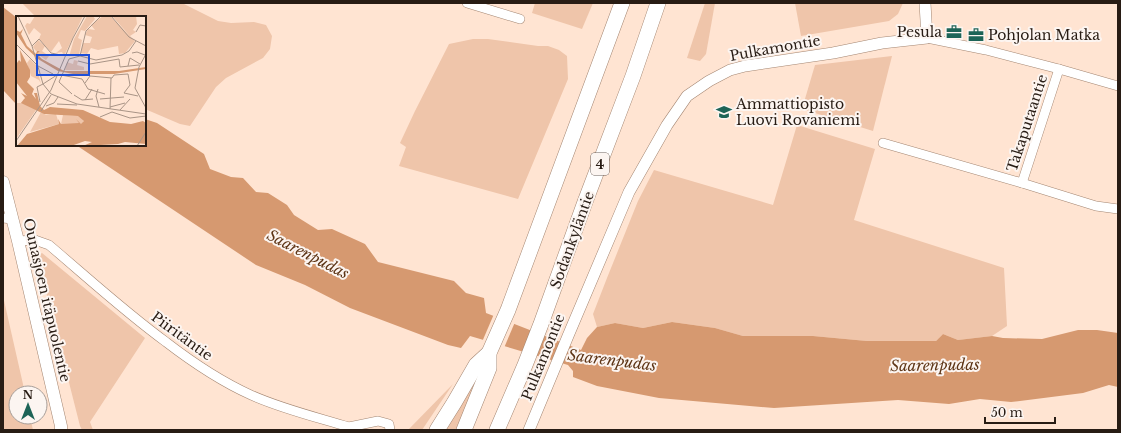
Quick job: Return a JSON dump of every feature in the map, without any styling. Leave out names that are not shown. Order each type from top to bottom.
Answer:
[{"type":"highway","points":[[437,430],[476,365],[489,352],[508,310],[622,3]]},
{"type":"highway","name":"Sodankyläntie","points":[[497,430],[541,324],[633,76],[658,3]]},
{"type":"highway","points":[[464,430],[489,368],[489,352]]},
{"type":"main road","name":"Ounasjoen itäpuolentie","points":[[3,182],[8,219],[18,241],[62,428]]},
{"type":"street","points":[[467,3],[520,19]]},
{"type":"street","points":[[925,3],[927,38]]},
{"type":"street","name":"Pulkamontie","points":[[529,430],[629,192],[667,125],[687,96],[709,81],[730,70],[745,66],[927,38],[986,50],[1118,86]]},
{"type":"street","name":"Takaputaantie","points":[[1059,69],[1022,183],[1096,206],[1118,209]]},
{"type":"street","points":[[883,143],[1022,183]]},
{"type":"street","name":"Piiritäntie","points":[[18,241],[35,240],[49,245],[141,323],[185,357],[216,377],[249,395],[275,405],[352,428],[378,422],[389,424],[390,430]]},
{"type":"shaded area","points":[[22,3],[182,3],[218,21],[231,23],[254,22],[266,25],[272,36],[270,49],[263,58],[226,78],[216,87],[190,126],[180,124],[146,109],[146,16],[35,16]]},
{"type":"shaded area","points":[[535,3],[593,3],[582,29],[532,13]]},
{"type":"shaded area","points":[[705,3],[715,3],[706,54],[700,61],[687,58]]},
{"type":"shaded area","points":[[795,3],[903,3],[898,14],[889,21],[801,36]]},
{"type":"shaded area","points":[[473,39],[488,39],[548,46],[559,50],[567,56],[568,79],[518,199],[399,166],[406,147],[400,143],[449,44]]},
{"type":"shaded area","points":[[892,56],[873,131],[802,109],[815,65]]},
{"type":"shaded area","points":[[797,125],[875,149],[854,220],[1004,268],[1007,326],[992,336],[958,340],[943,334],[936,341],[867,341],[813,336],[743,336],[715,328],[672,322],[643,328],[615,323],[597,327],[593,314],[638,201],[654,170],[773,205]]},
{"type":"shaded area","points":[[42,253],[145,338],[90,422],[93,430],[82,430],[80,426],[37,256]]},
{"type":"shaded area","points":[[3,296],[23,385],[8,385],[8,425],[32,425],[33,430],[3,430]]},
{"type":"shaded area","points":[[471,381],[478,384],[458,430],[442,430]]},
{"type":"shaded area","points":[[453,384],[422,430],[408,430]]},
{"type":"water","points":[[3,7],[16,17],[16,104],[3,90]]},
{"type":"water","name":"Saarenpudas","points":[[146,119],[157,123],[204,154],[210,169],[231,177],[243,178],[256,192],[268,193],[287,205],[294,215],[318,230],[332,229],[365,244],[378,262],[454,281],[466,293],[484,298],[486,313],[581,350],[587,338],[597,327],[615,323],[643,328],[672,322],[715,328],[743,336],[813,336],[867,341],[936,341],[943,334],[958,340],[992,336],[1003,338],[1042,339],[1078,330],[1097,330],[1118,333],[1118,387],[1109,385],[1083,393],[1011,402],[980,399],[949,404],[898,400],[774,408],[659,398],[597,386],[573,377],[573,371],[568,365],[470,336],[461,348],[448,345],[350,308],[305,285],[256,265],[78,146],[146,146]]},
{"type":"pier","points":[[494,314],[515,322],[504,348],[482,342]]},
{"type":"place","name":"Pesula","points":[[954,32]]},
{"type":"place","name":"Pohjolan Matka","points":[[976,35]]},
{"type":"place","name":"Ammattiopisto Luovi Rovaniemi","points":[[724,112]]}]
